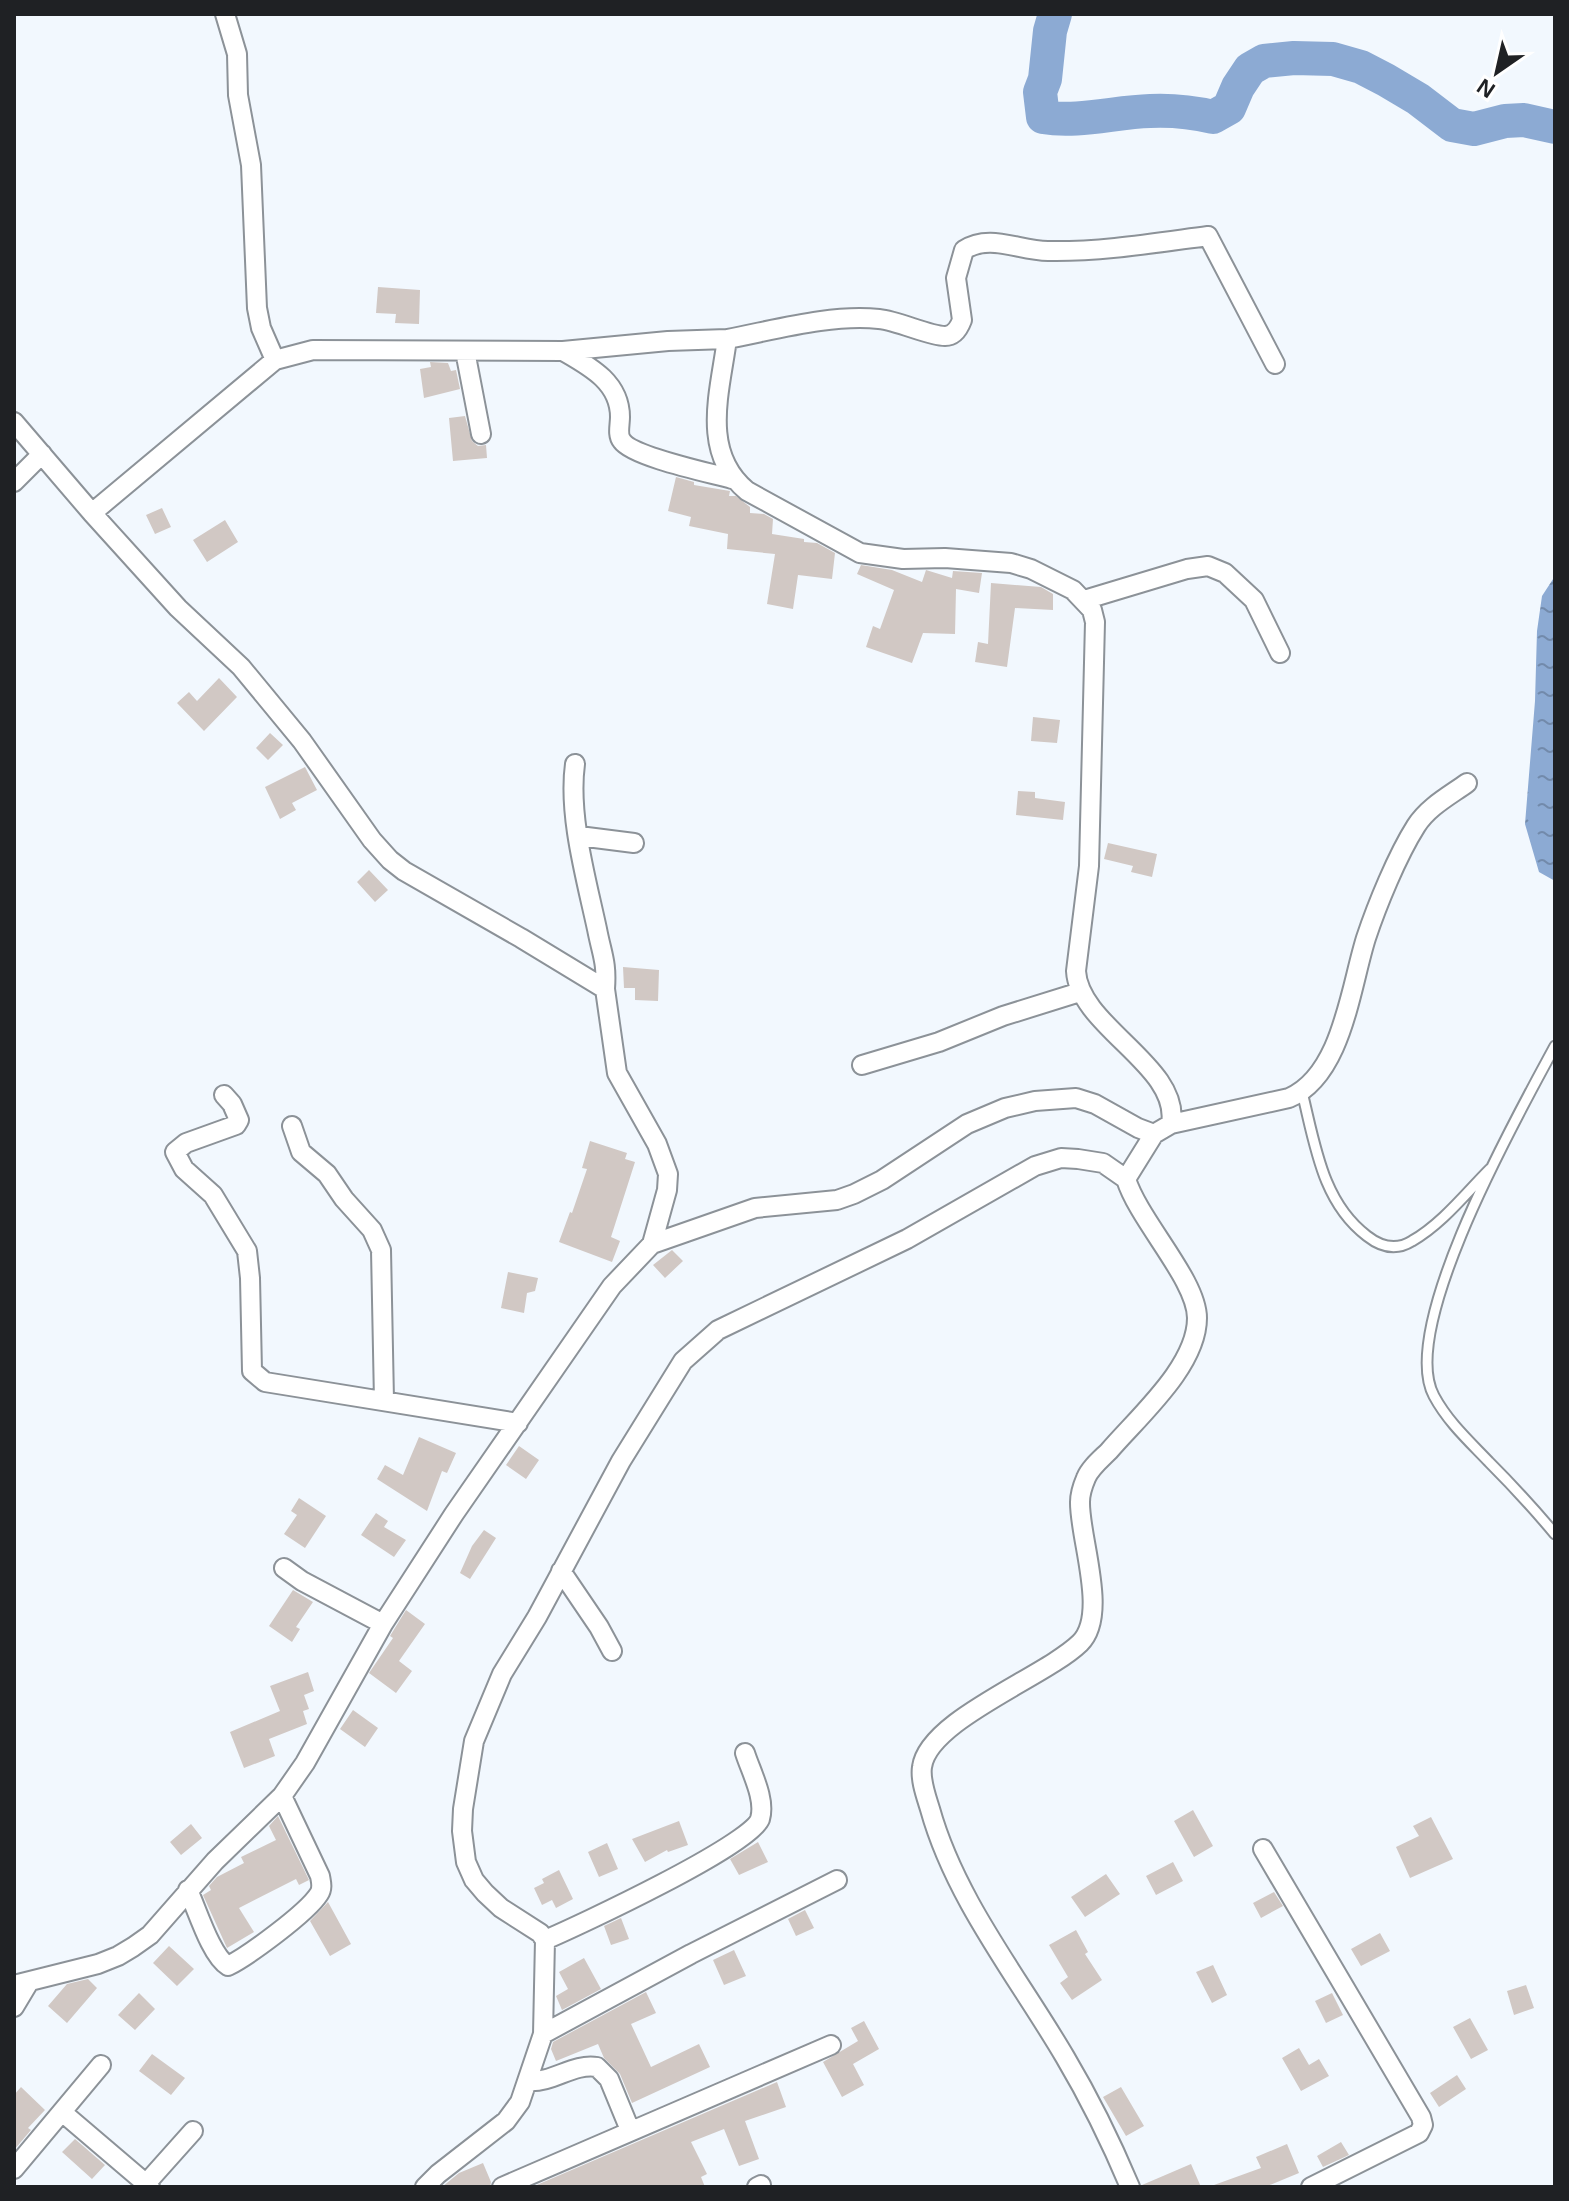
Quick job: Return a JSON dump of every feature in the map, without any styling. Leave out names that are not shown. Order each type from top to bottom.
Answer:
[{"type":"street","points":[[225,14],[237,54],[238,95],[251,165],[257,308],[261,328],[275,360]]},
{"type":"street","points":[[92,513],[275,360],[313,350],[563,351],[727,339],[863,318],[907,324],[945,336],[954,333],[962,320],[956,278],[964,250],[989,242],[1046,251],[1137,246],[1208,236],[1275,364]]},
{"type":"street","points":[[727,339],[716,426],[722,458],[732,479]]},
{"type":"street","points":[[465,351],[481,434]]},
{"type":"street","points":[[563,351],[594,369],[613,391],[620,414],[619,436],[627,446],[641,454],[732,479],[769,505],[860,553],[903,559],[945,558],[1011,563],[1047,575],[1084,600],[1092,610],[1095,622],[1089,866],[1076,971],[1080,992],[1165,1092],[1171,1104],[1171,1124]]},
{"type":"street","points":[[14,422],[178,608],[241,667],[302,741],[372,840],[390,860],[605,989]]},
{"type":"street","points":[[14,482],[42,454]]},
{"type":"street","points":[[1084,600],[1187,569],[1208,566],[1225,573],[1254,600],[1280,653]]},
{"type":"street","points":[[575,764],[573,794],[596,927],[605,958],[605,989],[617,1073],[657,1144],[668,1174],[667,1190],[652,1244]]},
{"type":"street","points":[[1126,1179],[1154,1134],[1171,1124],[1289,1098],[1302,1092],[1322,1071],[1330,1055],[1367,935],[1403,850],[1430,809],[1467,783]]},
{"type":"street","points":[[579,836],[634,843]]},
{"type":"street","points":[[862,1065],[939,1042],[1003,1016],[1080,992]]},
{"type":"street","points":[[224,1095],[237,1113],[239,1120],[236,1125],[186,1143],[175,1152],[184,1169],[213,1195],[247,1251],[252,1371],[265,1382],[518,1423]]},
{"type":"street","points":[[14,2007],[22,1984],[118,1956],[150,1935],[215,1861],[282,1796],[305,1763],[383,1624],[454,1514],[612,1286],[652,1244],[755,1208],[837,1200],[854,1194],[882,1180],[967,1124],[1005,1108],[1035,1101],[1076,1098],[1095,1104],[1154,1134]]},
{"type":"street","points":[[292,1126],[301,1152],[327,1174],[344,1199],[372,1230],[381,1250],[384,1400]]},
{"type":"street","points":[[425,2187],[506,2121],[520,2102],[543,2034],[545,1940],[540,1933],[492,1901],[474,1880],[465,1854],[463,1809],[474,1741],[502,1674],[621,1461],[683,1361],[718,1330],[907,1239],[1035,1166],[1061,1158],[1103,1163],[1126,1179],[1138,1208],[1182,1276],[1197,1313],[1196,1334],[1184,1362],[1087,1475],[1080,1501],[1094,1593],[1083,1641],[1057,1662],[938,1736],[927,1751],[922,1768],[937,1835],[961,1887],[1066,2059],[1109,2138],[1130,2187]]},
{"type":"street","points":[[284,1568],[302,1581],[383,1624]]},
{"type":"street","points":[[561,1571],[612,1651]]},
{"type":"street","points":[[545,1940],[720,1853],[757,1825],[761,1816],[760,1801],[745,1753]]},
{"type":"street","points":[[188,1890],[214,1949],[223,1964],[228,1966],[296,1916],[319,1895],[322,1889],[320,1876],[282,1796]]},
{"type":"street","points":[[1263,1849],[1423,2125],[1419,2133],[1311,2187]]},
{"type":"street","points":[[543,2034],[837,1880]]},
{"type":"street","points":[[502,2187],[831,2045]]},
{"type":"street","points":[[14,2169],[101,2065]]},
{"type":"street","points":[[528,2081],[541,2082],[579,2068],[597,2067],[609,2079],[630,2130]]},
{"type":"street","points":[[62,2112],[146,2186],[193,2131]]},
{"type":"lane","points":[[1555,1046],[1446,1270],[1429,1334],[1427,1366],[1432,1393],[1448,1419],[1555,1534]]},
{"type":"lane","points":[[1302,1092],[1332,1198],[1346,1217],[1377,1244],[1393,1248],[1411,1242],[1431,1227],[1495,1164]]},
{"type":"water","points":[[1555,576],[1555,881],[1539,872],[1525,824],[1537,631],[1542,596]]},
{"type":"building","points":[[378,287],[420,290],[419,324],[395,323],[396,314],[376,313]]},
{"type":"building","points":[[430,362],[448,363],[451,371],[456,370],[460,389],[424,398],[420,369],[431,367]]},
{"type":"building","points":[[465,416],[472,441],[478,446],[486,445],[487,458],[453,461],[449,418]]},
{"type":"building","points":[[676,477],[694,482],[694,485],[730,491],[729,496],[736,496],[750,507],[750,513],[764,514],[773,519],[772,534],[804,539],[804,542],[817,543],[835,553],[832,579],[798,575],[793,609],[767,604],[775,554],[727,549],[728,534],[689,526],[691,517],[668,511]]},
{"type":"building","points":[[162,508],[171,527],[155,534],[146,515]]},
{"type":"building","points":[[225,520],[238,542],[207,562],[193,540]]},
{"type":"building","points":[[861,565],[892,570],[922,582],[926,570],[952,578],[953,571],[982,573],[979,593],[956,589],[955,634],[923,633],[912,663],[866,647],[873,626],[880,629],[894,590],[857,574]]},
{"type":"building","points":[[991,583],[1041,587],[1053,594],[1053,610],[1015,608],[1007,667],[975,662],[978,642],[988,644]]},
{"type":"building","points":[[219,678],[237,697],[204,731],[177,703],[189,692],[197,701]]},
{"type":"building","points":[[1033,717],[1060,720],[1057,743],[1031,741]]},
{"type":"building","points":[[270,733],[283,745],[268,760],[256,748]]},
{"type":"building","points":[[305,767],[317,790],[292,803],[296,810],[280,819],[265,787]]},
{"type":"building","points":[[1018,791],[1035,792],[1035,798],[1065,802],[1063,820],[1016,815]]},
{"type":"building","points":[[1108,843],[1157,854],[1152,877],[1131,872],[1133,866],[1104,859]]},
{"type":"building","points":[[369,870],[388,890],[375,902],[357,882]]},
{"type":"building","points":[[623,967],[659,970],[658,1001],[635,1000],[635,988],[624,988]]},
{"type":"building","points":[[590,1141],[627,1153],[625,1159],[635,1162],[611,1237],[620,1241],[612,1262],[559,1242],[587,1169],[582,1168]]},
{"type":"building","points":[[672,1250],[683,1261],[665,1278],[653,1265]]},
{"type":"building","points":[[508,1272],[538,1278],[535,1291],[527,1293],[524,1313],[501,1308]]},
{"type":"building","points":[[419,1437],[456,1453],[447,1473],[442,1471],[427,1511],[377,1479],[385,1465],[403,1475]]},
{"type":"building","points":[[519,1446],[539,1460],[526,1479],[506,1465]]},
{"type":"building","points":[[299,1498],[326,1516],[305,1548],[284,1534],[297,1515],[291,1511]]},
{"type":"building","points":[[376,1513],[388,1521],[384,1527],[406,1540],[394,1557],[361,1535]]},
{"type":"building","points":[[484,1530],[496,1538],[470,1579],[460,1573],[472,1546]]},
{"type":"building","points":[[293,1590],[313,1602],[296,1627],[300,1629],[292,1642],[269,1626]]},
{"type":"building","points":[[406,1610],[425,1624],[399,1661],[412,1671],[396,1693],[369,1673],[393,1638],[390,1636]]},
{"type":"building","points":[[308,1672],[314,1691],[304,1695],[309,1709],[303,1711],[307,1724],[269,1739],[275,1756],[244,1768],[230,1732],[280,1711],[270,1686]]},
{"type":"building","points":[[353,1710],[378,1728],[365,1747],[340,1729]]},
{"type":"building","points":[[1193,1810],[1213,1846],[1194,1857],[1174,1821]]},
{"type":"building","points":[[278,1816],[309,1880],[299,1885],[296,1879],[239,1908],[254,1932],[227,1948],[203,1895],[211,1890],[209,1886],[217,1877],[244,1863],[241,1857],[276,1840],[269,1826]]},
{"type":"building","points":[[1431,1817],[1453,1859],[1410,1878],[1396,1847],[1419,1836],[1413,1826]]},
{"type":"building","points":[[679,1821],[688,1845],[667,1850],[645,1862],[632,1839]]},
{"type":"building","points":[[191,1824],[202,1838],[181,1855],[170,1842]]},
{"type":"building","points":[[758,1842],[768,1862],[739,1875],[730,1859]]},
{"type":"building","points":[[607,1843],[618,1869],[599,1877],[588,1852]]},
{"type":"building","points":[[1173,1862],[1183,1881],[1156,1895],[1146,1876]]},
{"type":"building","points":[[559,1870],[573,1899],[556,1908],[552,1900],[542,1905],[534,1888],[544,1883],[542,1879]]},
{"type":"building","points":[[1106,1874],[1120,1894],[1085,1917],[1071,1897]]},
{"type":"building","points":[[1274,1892],[1283,1906],[1261,1918],[1253,1903]]},
{"type":"building","points":[[328,1902],[351,1944],[330,1956],[310,1921]]},
{"type":"building","points":[[805,1910],[814,1928],[796,1936],[788,1919]]},
{"type":"building","points":[[621,1918],[629,1939],[611,1945],[604,1926]]},
{"type":"building","points":[[1076,1930],[1088,1952],[1085,1954],[1102,1980],[1072,2000],[1060,1983],[1068,1977],[1049,1945]]},
{"type":"building","points":[[1380,1933],[1390,1951],[1361,1966],[1351,1949]]},
{"type":"building","points":[[169,1946],[194,1969],[177,1986],[153,1963]]},
{"type":"building","points":[[734,1950],[746,1976],[724,1985],[713,1960]]},
{"type":"building","points":[[584,1958],[601,1989],[562,2010],[556,1996],[568,1989],[559,1972]]},
{"type":"building","points":[[1213,1965],[1227,1995],[1212,2003],[1196,1972]]},
{"type":"building","points":[[88,1979],[97,1988],[67,2023],[48,2006],[67,1984]]},
{"type":"building","points":[[1526,1985],[1534,2008],[1514,2015],[1507,1991]]},
{"type":"building","points":[[646,1992],[656,2013],[631,2024],[651,2067],[699,2044],[710,2067],[632,2103],[620,2074],[604,2058],[598,2044],[556,2061],[551,2049],[553,2042]]},
{"type":"building","points":[[139,1993],[155,2009],[135,2030],[118,2015]]},
{"type":"building","points":[[1332,1993],[1343,2015],[1326,2023],[1315,2001]]},
{"type":"building","points":[[1470,2018],[1488,2050],[1471,2059],[1453,2027]]},
{"type":"building","points":[[864,2021],[879,2049],[853,2064],[864,2085],[842,2097],[823,2062],[858,2041],[851,2028]]},
{"type":"building","points":[[1299,2048],[1309,2065],[1319,2059],[1329,2076],[1301,2091],[1282,2058]]},
{"type":"building","points":[[152,2054],[185,2078],[171,2095],[139,2071]]},
{"type":"building","points":[[1457,2075],[1466,2089],[1439,2107],[1430,2093]]},
{"type":"building","points":[[777,2082],[786,2107],[745,2121],[759,2159],[739,2166],[724,2129],[691,2142],[707,2174],[701,2177],[705,2187],[532,2187]]},
{"type":"building","points":[[21,2087],[45,2110],[28,2128],[31,2130],[14,2150],[14,2095]]},
{"type":"building","points":[[1121,2087],[1144,2126],[1126,2136],[1103,2097]]},
{"type":"building","points":[[75,2139],[105,2165],[92,2179],[62,2152]]},
{"type":"building","points":[[1341,2142],[1349,2155],[1323,2167],[1317,2156]]},
{"type":"building","points":[[1287,2144],[1299,2173],[1265,2187],[1215,2187],[1261,2168],[1256,2157]]},
{"type":"building","points":[[483,2163],[490,2187],[442,2187],[459,2173]]},
{"type":"building","points":[[1191,2164],[1201,2187],[1142,2187],[1142,2185]]},
{"type":"waterway","points":[[1055,14],[1045,79],[1040,92],[1043,117],[1070,119],[1158,111],[1213,117],[1229,108],[1250,69],[1264,61],[1294,58],[1333,59],[1361,67],[1418,99],[1452,125],[1474,129],[1524,120],[1555,127]]}]
